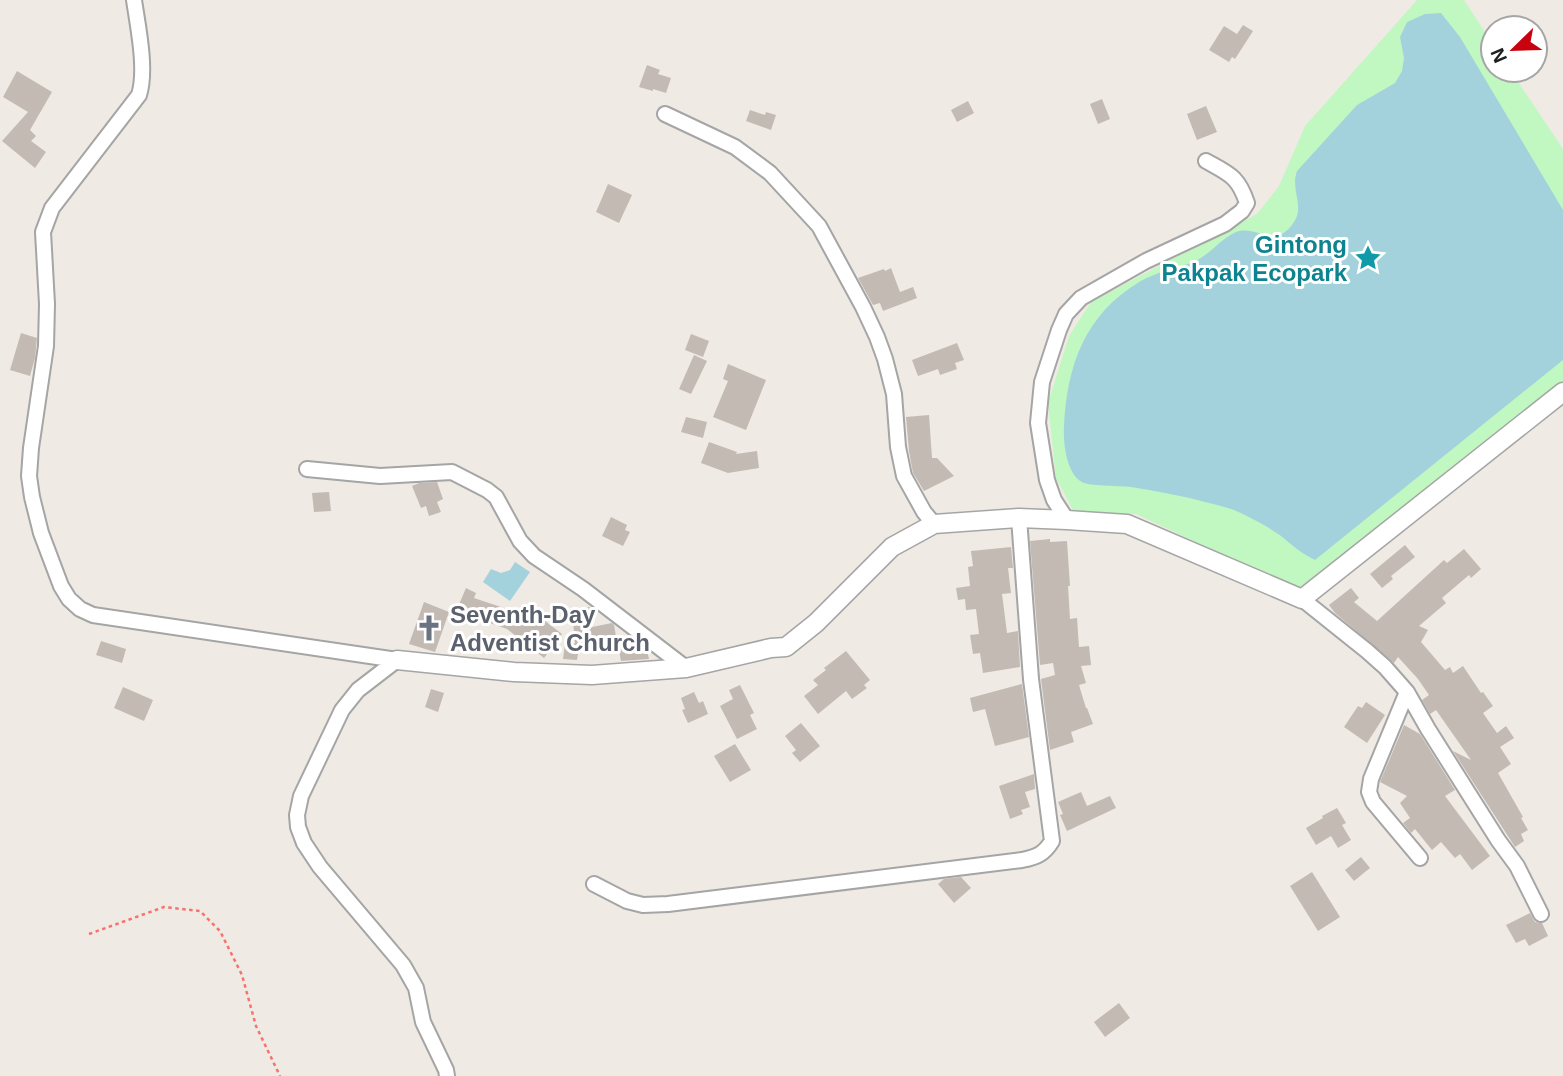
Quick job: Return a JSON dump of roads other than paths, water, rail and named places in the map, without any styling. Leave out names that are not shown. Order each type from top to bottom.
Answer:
[{"type":"street","points":[[134,0],[142,72],[139,96],[52,208],[43,232],[47,304],[46,346],[29,476],[36,518],[57,576],[69,600],[80,609],[93,615],[397,660],[514,672],[603,674],[686,668],[771,648],[786,647],[816,623],[892,547],[934,524],[1018,518],[1127,524],[1302,599],[1385,667],[1407,692],[1455,773],[1517,866],[1541,914]]},
{"type":"street","points":[[665,114],[736,147],[770,173],[819,226],[877,337],[894,394],[898,447],[904,476],[923,512],[934,524]]},
{"type":"street","points":[[1067,520],[1054,500],[1047,480],[1038,423],[1042,382],[1059,330],[1066,314],[1082,298],[1146,261],[1225,224],[1242,211],[1248,203],[1235,178],[1206,161]]},
{"type":"street","points":[[1302,599],[1563,392]]},
{"type":"street","points":[[307,470],[380,476],[452,472],[487,489],[496,497],[520,541],[534,556],[583,589],[686,668]]},
{"type":"street","points":[[594,884],[626,901],[643,905],[668,904],[1022,860],[1035,858],[1045,852],[1052,841],[1031,680],[1018,518]]},
{"type":"street","points":[[397,660],[358,690],[341,710],[301,796],[297,815],[298,827],[304,843],[320,867],[412,977],[423,1022],[447,1076]]},
{"type":"street","points":[[1407,692],[1371,779],[1369,792],[1373,802],[1420,858]]},
{"type":"water","name":"Gintong Pakpak Ecopark","points":[[1441,13],[1460,37],[1479,69],[1479,84],[1488,84],[1563,210],[1563,360],[1315,560],[1271,529],[1231,509],[1160,492],[1088,484],[1078,479],[1069,466],[1065,449],[1066,404],[1075,362],[1092,326],[1120,295],[1139,282],[1199,259],[1236,232],[1244,230],[1273,236],[1287,230],[1297,216],[1297,171],[1357,105],[1395,83],[1402,71],[1404,58],[1400,37],[1407,22],[1425,14]]},
{"type":"water","points":[[515,562],[530,572],[510,601],[483,582],[491,569],[501,573],[510,570]]},
{"type":"place","name":"Gintong Pakpak Ecopark","points":[[1368,258]]},
{"type":"place","name":"Seventh-Day Adventist Church","points":[[429,628]]}]
